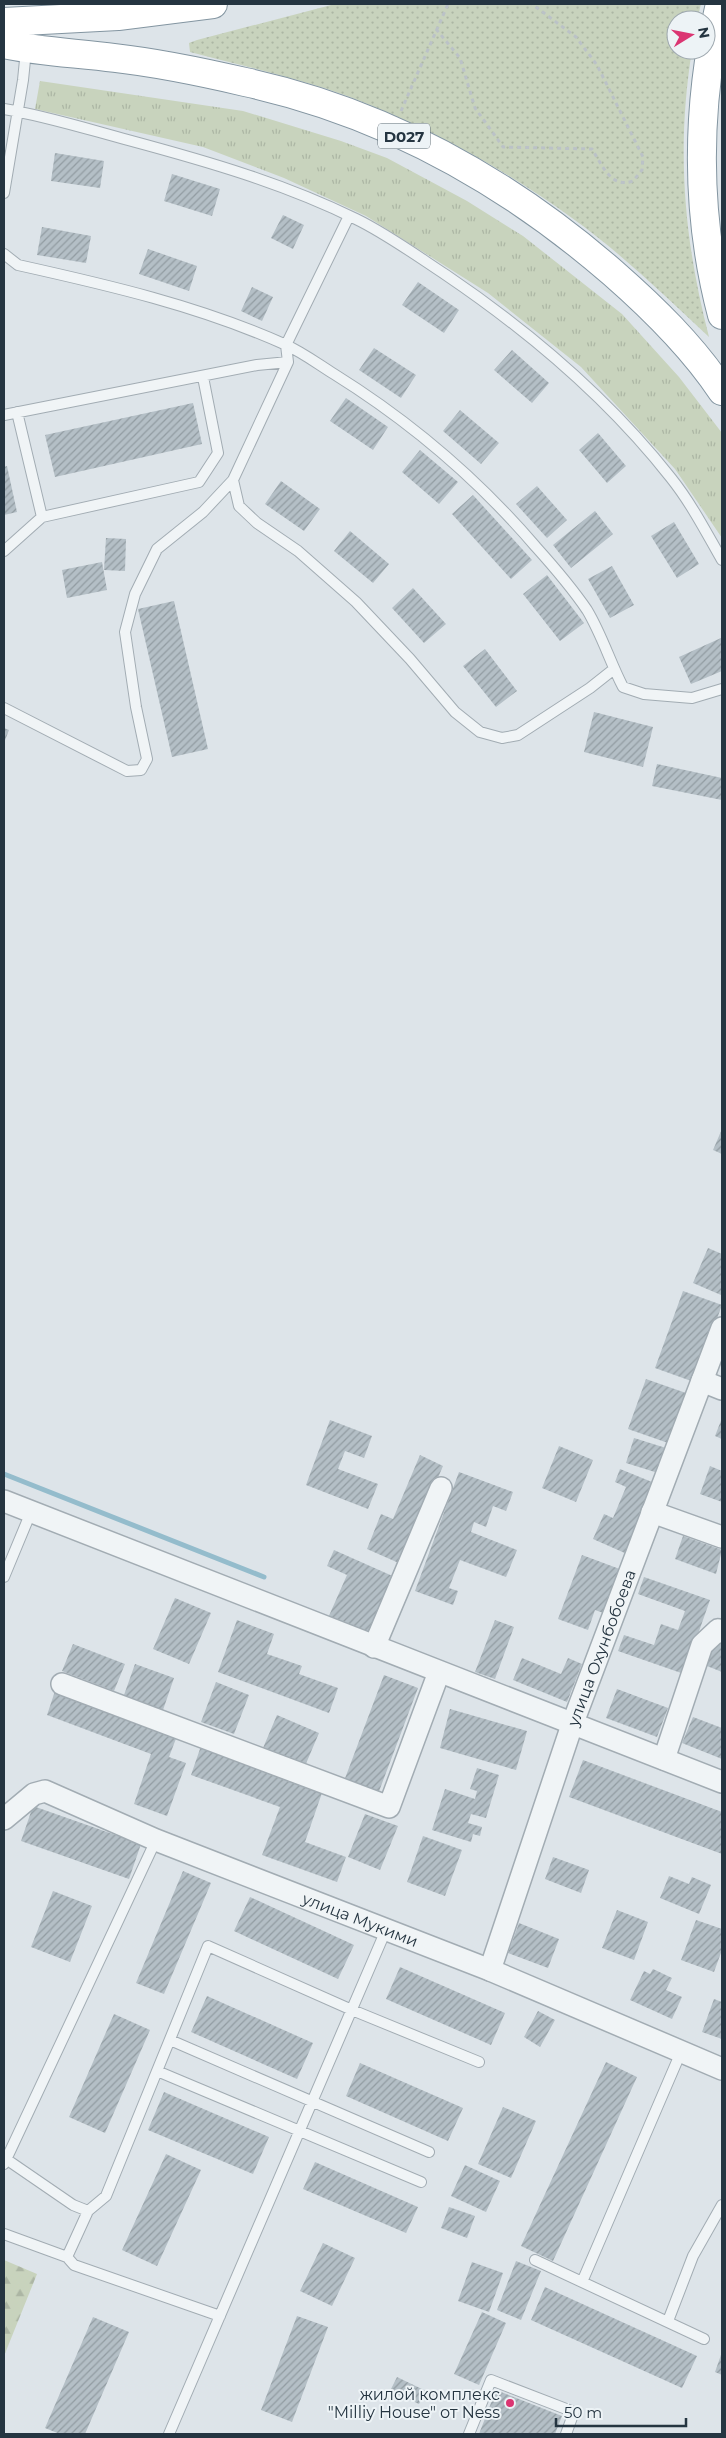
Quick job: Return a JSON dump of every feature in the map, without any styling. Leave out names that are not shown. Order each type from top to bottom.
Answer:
[{"type":"highway","points":[[20,34],[118,16],[213,4]]},
{"type":"highway","points":[[716,55],[720,4]]},
{"type":"highway","name":"D027","points":[[20,34],[155,64],[248,82],[301,96],[352,115],[438,152],[480,174],[524,202],[603,264],[666,322],[722,391]]},
{"type":"highway","points":[[715,60],[703,104],[702,183],[708,239],[722,315]]},
{"type":"street","name":"улица Охунбобоева","points":[[490,1970],[572,1725],[722,1328]]},
{"type":"street","points":[[702,1380],[722,1389]]},
{"type":"street","points":[[374,1647],[441,1488]]},
{"type":"street","points":[[4,1501],[572,1725],[722,1782]]},
{"type":"street","points":[[652,1512],[722,1538]]},
{"type":"street","points":[[664,1759],[702,1644],[718,1630],[722,1632]]},
{"type":"street","points":[[62,1684],[389,1807],[439,1672]]},
{"type":"street","name":"улица Мукими","points":[[4,1819],[34,1794],[45,1791],[156,1840],[490,1970],[722,2069]]},
{"type":"lane","points":[[4,193],[18,111],[20,34]]},
{"type":"lane","points":[[4,109],[18,111],[218,164],[286,188],[349,216],[424,260],[481,299],[574,374],[625,426],[672,479],[722,560]]},
{"type":"lane","points":[[4,708],[127,771],[141,770],[147,759],[136,707],[125,632],[135,594],[157,549],[203,512],[233,480],[288,362],[286,345],[349,216]]},
{"type":"lane","points":[[4,254],[18,265],[129,290],[225,320],[286,345],[357,388],[416,429],[479,484],[552,566],[586,610],[604,640],[614,669],[623,687],[644,694],[692,698],[722,689]]},
{"type":"lane","points":[[4,415],[257,365],[288,362]]},
{"type":"lane","points":[[4,551],[42,517],[199,482],[218,453],[203,377]]},
{"type":"lane","points":[[17,412],[42,517]]},
{"type":"lane","points":[[233,480],[238,506],[256,523],[298,551],[356,602],[410,659],[455,712],[480,732],[502,738],[518,735],[590,688],[614,669]]},
{"type":"lane","points":[[4,1577],[31,1512]]},
{"type":"lane","points":[[88,2211],[73,2205],[5,2162],[156,1840]]},
{"type":"lane","points":[[168,2434],[386,1930]]},
{"type":"lane","points":[[67,2258],[88,2211],[106,2196],[208,1946],[352,2010],[479,2062]]},
{"type":"lane","points":[[170,2040],[429,2152]]},
{"type":"lane","points":[[582,2282],[681,2052]]},
{"type":"lane","points":[[157,2071],[421,2182]]},
{"type":"lane","points":[[668,2321],[693,2256],[722,2205]]},
{"type":"lane","points":[[4,2234],[67,2258],[74,2264],[220,2316]]},
{"type":"lane","points":[[535,2260],[704,2338]]},
{"type":"lane","points":[[469,2434],[491,2380],[574,2412],[566,2434]]},
{"type":"path","points":[[398,117],[448,4]]},
{"type":"path","points":[[436,29],[460,58],[475,108],[503,147],[592,150],[610,178],[622,183],[634,181],[642,170],[643,157],[597,66],[576,37],[532,4]]},
{"type":"green space","points":[[335,4],[701,4],[700,10],[666,10],[666,60],[691,60],[684,123],[685,195],[688,230],[700,301],[709,337],[642,275],[590,231],[493,166],[408,122],[350,97],[290,78],[190,52],[189,43]]},
{"type":"green space","points":[[40,81],[243,111],[341,141],[387,158],[467,201],[523,236],[622,314],[679,377],[722,433],[722,538],[675,469],[581,367],[488,293],[366,216],[284,178],[203,147],[35,109]]},
{"type":"green space","points":[[4,2260],[37,2274],[4,2356]]},
{"type":"building","points":[[55,153],[104,161],[100,188],[51,181]]},
{"type":"building","points":[[172,174],[220,189],[212,216],[164,201]]},
{"type":"building","points":[[283,215],[304,225],[293,249],[271,238]]},
{"type":"building","points":[[42,227],[91,236],[86,263],[37,255]]},
{"type":"building","points":[[148,249],[197,266],[189,291],[139,274]]},
{"type":"building","points":[[418,282],[459,310],[444,333],[402,305]]},
{"type":"building","points":[[252,287],[273,297],[262,321],[241,311]]},
{"type":"building","points":[[374,348],[416,375],[401,398],[359,370]]},
{"type":"building","points":[[512,350],[549,383],[532,403],[494,370]]},
{"type":"building","points":[[346,398],[388,427],[373,450],[330,421]]},
{"type":"building","points":[[193,403],[202,444],[55,477],[45,435]]},
{"type":"building","points":[[460,410],[499,443],[481,464],[443,431]]},
{"type":"building","points":[[598,433],[626,466],[607,483],[579,450]]},
{"type":"building","points":[[420,450],[458,482],[439,504],[402,472]]},
{"type":"building","points":[[7,466],[17,512],[4,515],[4,467]]},
{"type":"building","points":[[281,481],[320,509],[304,531],[265,504]]},
{"type":"building","points":[[537,486],[567,520],[547,538],[516,504]]},
{"type":"building","points":[[473,495],[532,560],[511,579],[452,514]]},
{"type":"building","points":[[595,511],[613,534],[571,568],[553,545]]},
{"type":"building","points":[[674,522],[699,564],[677,578],[651,536]]},
{"type":"building","points":[[350,531],[389,564],[373,583],[334,551]]},
{"type":"building","points":[[106,538],[126,539],[125,571],[104,570]]},
{"type":"building","points":[[102,562],[107,590],[67,598],[62,570]]},
{"type":"building","points":[[612,566],[634,605],[610,618],[588,579]]},
{"type":"building","points":[[547,575],[584,623],[560,641],[523,594]]},
{"type":"building","points":[[413,588],[446,624],[424,643],[392,608]]},
{"type":"building","points":[[174,601],[208,749],[172,757],[138,609]]},
{"type":"building","points":[[721,638],[722,671],[691,684],[679,657]]},
{"type":"building","points":[[485,649],[517,691],[496,707],[463,666]]},
{"type":"building","points":[[594,712],[653,727],[643,767],[584,752]]},
{"type":"building","points":[[4,728],[9,730],[4,743]]},
{"type":"building","points":[[657,764],[722,778],[722,800],[652,786]]},
{"type":"building","points":[[722,1129],[722,1154],[713,1150]]},
{"type":"building","points":[[708,1248],[722,1254],[721,1295],[693,1283]]},
{"type":"building","points":[[683,1291],[722,1305],[694,1382],[655,1368]]},
{"type":"building","points":[[646,1379],[686,1393],[668,1443],[628,1429]]},
{"type":"building","points":[[722,1418],[722,1439],[715,1436]]},
{"type":"building","points":[[330,1420],[372,1436],[364,1458],[345,1451],[338,1469],[378,1484],[368,1509],[306,1485]]},
{"type":"building","points":[[634,1438],[666,1448],[658,1473],[626,1463]]},
{"type":"building","points":[[559,1446],[593,1460],[576,1502],[542,1488]]},
{"type":"building","points":[[420,1455],[443,1466],[401,1564],[367,1549],[381,1514],[393,1519]]},
{"type":"building","points":[[710,1466],[722,1471],[722,1502],[700,1494]]},
{"type":"building","points":[[620,1469],[657,1484],[627,1554],[593,1539],[604,1514],[613,1518],[626,1487],[615,1482]]},
{"type":"building","points":[[459,1472],[513,1492],[506,1511],[493,1506],[486,1527],[474,1522],[471,1532],[517,1550],[506,1577],[460,1560],[449,1588],[458,1591],[453,1605],[415,1591]]},
{"type":"building","points":[[683,1536],[722,1550],[716,1574],[675,1559]]},
{"type":"building","points":[[334,1550],[397,1578],[371,1637],[328,1618],[347,1575],[327,1566]]},
{"type":"building","points":[[582,1555],[625,1571],[609,1615],[595,1610],[588,1630],[558,1619]]},
{"type":"building","points":[[644,1577],[710,1600],[684,1674],[618,1651],[624,1635],[654,1645],[661,1624],[678,1630],[685,1611],[638,1594]]},
{"type":"building","points":[[175,1598],[211,1613],[189,1664],[153,1649]]},
{"type":"building","points":[[237,1620],[274,1634],[267,1654],[302,1666],[299,1674],[338,1688],[329,1713],[218,1672]]},
{"type":"building","points":[[495,1620],[514,1627],[495,1679],[475,1672]]},
{"type":"building","points":[[713,1635],[722,1638],[722,1672],[702,1664]]},
{"type":"building","points":[[73,1644],[125,1664],[114,1691],[62,1671]]},
{"type":"building","points":[[522,1658],[561,1674],[568,1658],[582,1664],[567,1702],[513,1680]]},
{"type":"building","points":[[135,1664],[174,1678],[163,1710],[124,1695]]},
{"type":"building","points":[[384,1675],[418,1688],[378,1794],[344,1781]]},
{"type":"building","points":[[216,1682],[249,1695],[234,1734],[201,1722]]},
{"type":"building","points":[[617,1689],[668,1708],[657,1737],[606,1718]]},
{"type":"building","points":[[55,1691],[177,1736],[169,1757],[186,1763],[167,1816],[134,1804],[151,1754],[47,1715]]},
{"type":"building","points":[[450,1709],[527,1731],[516,1770],[440,1748]]},
{"type":"building","points":[[277,1715],[319,1733],[305,1766],[263,1748]]},
{"type":"building","points":[[693,1717],[722,1728],[722,1759],[682,1743]]},
{"type":"building","points":[[201,1746],[323,1790],[305,1842],[346,1857],[337,1882],[262,1855],[280,1807],[191,1775]]},
{"type":"building","points":[[583,1760],[722,1812],[722,1854],[569,1797]]},
{"type":"building","points":[[477,1768],[499,1775],[486,1818],[471,1814],[468,1823],[482,1827],[480,1836],[473,1834],[471,1842],[432,1830],[445,1789],[475,1799],[477,1791],[470,1789]]},
{"type":"building","points":[[33,1806],[141,1844],[129,1879],[21,1841]]},
{"type":"building","points":[[365,1814],[398,1826],[380,1870],[348,1857]]},
{"type":"building","points":[[423,1836],[462,1850],[445,1896],[407,1882]]},
{"type":"building","points":[[553,1857],[589,1870],[581,1893],[545,1879]]},
{"type":"building","points":[[183,1871],[211,1883],[164,1994],[136,1983]]},
{"type":"building","points":[[669,1876],[689,1884],[692,1877],[711,1885],[699,1914],[660,1898]]},
{"type":"building","points":[[53,1891],[92,1906],[70,1962],[31,1947]]},
{"type":"building","points":[[250,1897],[354,1945],[338,1979],[234,1931]]},
{"type":"building","points":[[617,1910],[648,1922],[634,1960],[602,1948]]},
{"type":"building","points":[[696,1920],[722,1929],[722,1950],[714,1972],[681,1960]]},
{"type":"building","points":[[519,1923],[559,1939],[548,1968],[508,1953]]},
{"type":"building","points":[[400,1967],[505,2013],[491,2045],[386,1999]]},
{"type":"building","points":[[653,1969],[672,1978],[666,1990],[682,1997],[672,2019],[630,2000],[644,1971],[650,1974]]},
{"type":"building","points":[[207,1996],[313,2043],[297,2079],[191,2032]]},
{"type":"building","points":[[714,1999],[722,2002],[722,2039],[702,2032]]},
{"type":"building","points":[[538,2011],[555,2020],[540,2047],[524,2037]]},
{"type":"building","points":[[114,2014],[150,2030],[105,2133],[69,2117]]},
{"type":"building","points":[[606,2062],[637,2077],[553,2261],[521,2246]]},
{"type":"building","points":[[360,2063],[463,2108],[448,2141],[346,2096]]},
{"type":"building","points":[[164,2092],[269,2137],[253,2174],[148,2130]]},
{"type":"building","points":[[503,2107],[536,2121],[511,2178],[478,2164]]},
{"type":"building","points":[[166,2154],[201,2170],[157,2266],[122,2250]]},
{"type":"building","points":[[315,2162],[418,2207],[406,2233],[303,2189]]},
{"type":"building","points":[[465,2165],[500,2181],[486,2212],[451,2196]]},
{"type":"building","points":[[449,2207],[475,2216],[467,2238],[441,2228]]},
{"type":"building","points":[[323,2243],[355,2258],[332,2306],[300,2291]]},
{"type":"building","points":[[516,2261],[541,2271],[521,2320],[497,2310]]},
{"type":"building","points":[[472,2262],[503,2273],[489,2312],[458,2301]]},
{"type":"building","points":[[545,2287],[697,2356],[682,2388],[531,2320]]},
{"type":"building","points":[[482,2312],[506,2323],[479,2385],[454,2374]]},
{"type":"building","points":[[297,2316],[328,2327],[292,2422],[261,2410]]},
{"type":"building","points":[[93,2317],[129,2332],[85,2434],[60,2434],[45,2428]]},
{"type":"building","points":[[722,2352],[722,2375],[715,2372]]},
{"type":"building","points":[[397,2377],[426,2391],[419,2404],[390,2391]]},
{"type":"building","name":"жилой комплекс \"Milliy House\" от Ness","points":[[496,2390],[562,2416],[555,2434],[479,2434]]},
{"type":"waterway","points":[[4,1474],[264,1577]]},
{"type":"place","name":"жилой комплекс \"Milliy House\" от Ness","points":[[510,2403]]}]
